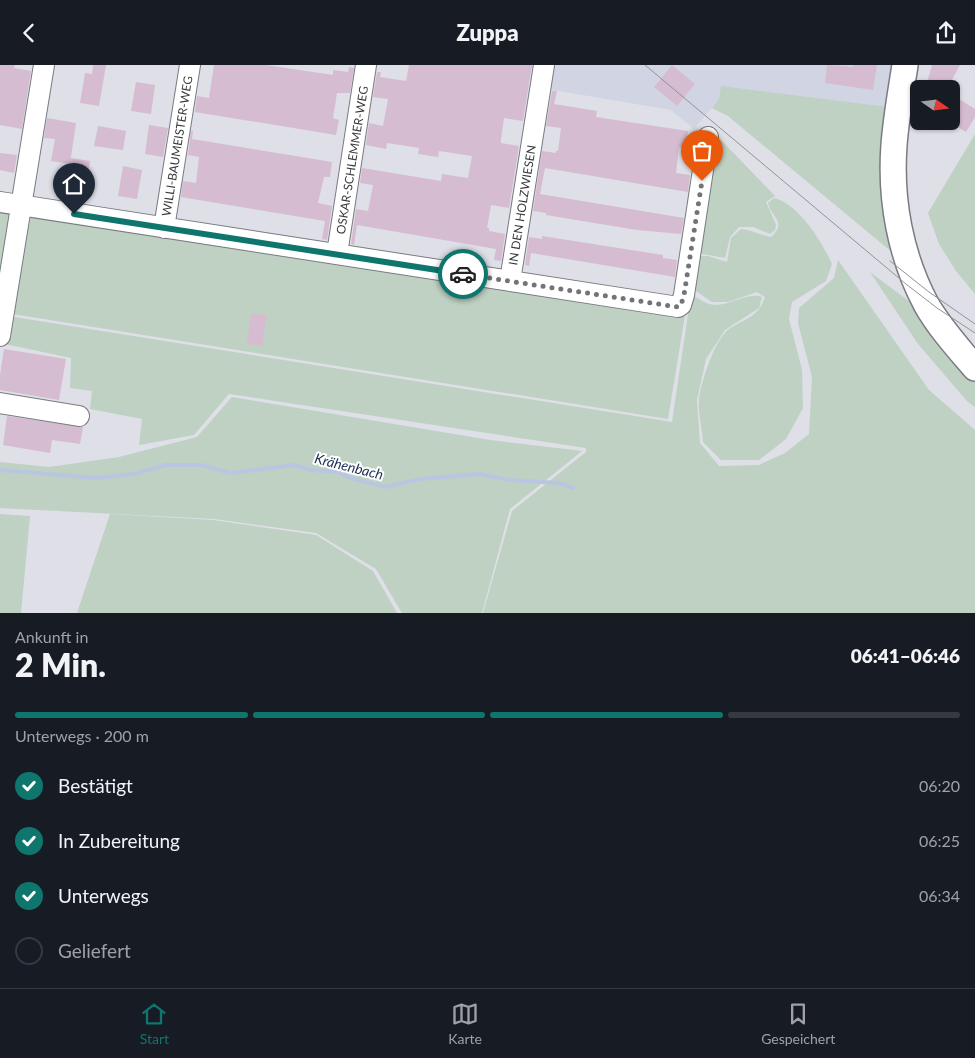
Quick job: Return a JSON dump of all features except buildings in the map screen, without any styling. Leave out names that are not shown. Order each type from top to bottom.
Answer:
[{"type":"main road","points":[[905,65],[896,127],[893,181],[896,214],[902,243],[918,287],[927,305],[958,349],[975,368]]},
{"type":"street","points":[[0,336],[44,65]]},
{"type":"street","name":"WILLI-BAUMEISTER-WEG","points":[[164,227],[190,65]]},
{"type":"street","name":"OSKAR-SCHLEMMER-WEG","points":[[337,254],[366,65]]},
{"type":"street","name":"IN DEN HOLZWIESEN","points":[[0,202],[510,281],[544,65]]},
{"type":"street","points":[[510,281],[668,307],[678,307],[681,305],[708,137]]},
{"type":"street","points":[[0,403],[79,416]]},
{"type":"shaded area","points":[[550,65],[892,65],[887,115],[720,92],[719,99],[694,129],[671,110],[547,89]]},
{"type":"green space","points":[[721,86],[888,107],[882,163],[882,199],[884,217],[893,253],[728,116],[712,108],[719,99]]},
{"type":"green space","points":[[975,134],[975,294],[956,271],[939,244],[928,213]]},
{"type":"green space","points":[[717,136],[775,196],[766,202],[776,225],[775,230],[770,234],[753,227],[739,227],[730,237],[725,258],[697,253]]},
{"type":"green space","points":[[774,198],[792,208],[809,225],[832,264],[826,281],[792,302],[789,319],[802,370],[803,408],[786,439],[759,460],[721,460],[703,442],[699,399],[703,382],[714,351],[724,334],[729,329],[751,317],[759,309],[765,297],[757,292],[728,302],[712,302],[696,291],[694,283],[698,256],[708,256],[727,262],[731,238],[741,229],[771,237],[778,227],[777,220],[768,203]]},
{"type":"green space","points":[[0,207],[685,315],[668,419],[0,312]]},
{"type":"green space","points":[[838,260],[929,390],[975,430],[975,613],[483,613],[512,511],[586,452],[586,448],[229,394],[194,435],[139,445],[142,419],[90,409],[92,391],[70,388],[71,358],[5,344],[8,316],[672,422],[691,294],[709,304],[716,305],[749,296],[756,296],[762,297],[759,308],[725,330],[706,359],[697,400],[700,443],[719,466],[759,465],[785,453],[809,434],[812,377],[798,323],[799,308],[834,278]]},
{"type":"green space","points":[[870,272],[914,305],[944,351],[975,380],[975,407],[967,401],[918,344]]},
{"type":"green space","points":[[232,397],[490,440],[582,451],[510,509],[482,613],[402,613],[376,569],[316,533],[214,519],[0,508],[0,462],[49,467],[119,457],[197,437]]},
{"type":"green space","points":[[0,514],[30,516],[21,613],[0,613]]},
{"type":"green space","points":[[110,514],[213,520],[316,535],[373,571],[397,613],[77,613]]},
{"type":"waterway","name":"Krähenbach","points":[[0,470],[96,478],[134,474],[166,465],[201,465],[231,473],[294,465],[311,470],[337,472],[354,479],[385,487],[420,479],[479,474],[509,480],[559,483],[573,488]]},
{"type":"tram line","points":[[645,65],[906,284],[937,308],[975,333]]},
{"type":"tram line","points":[[890,261],[929,292],[975,324]]},
{"type":"way so far","points":[[463,274],[673,308],[678,307],[681,305],[684,295],[702,181]]},
{"type":"route","points":[[74,214],[463,274]]}]
